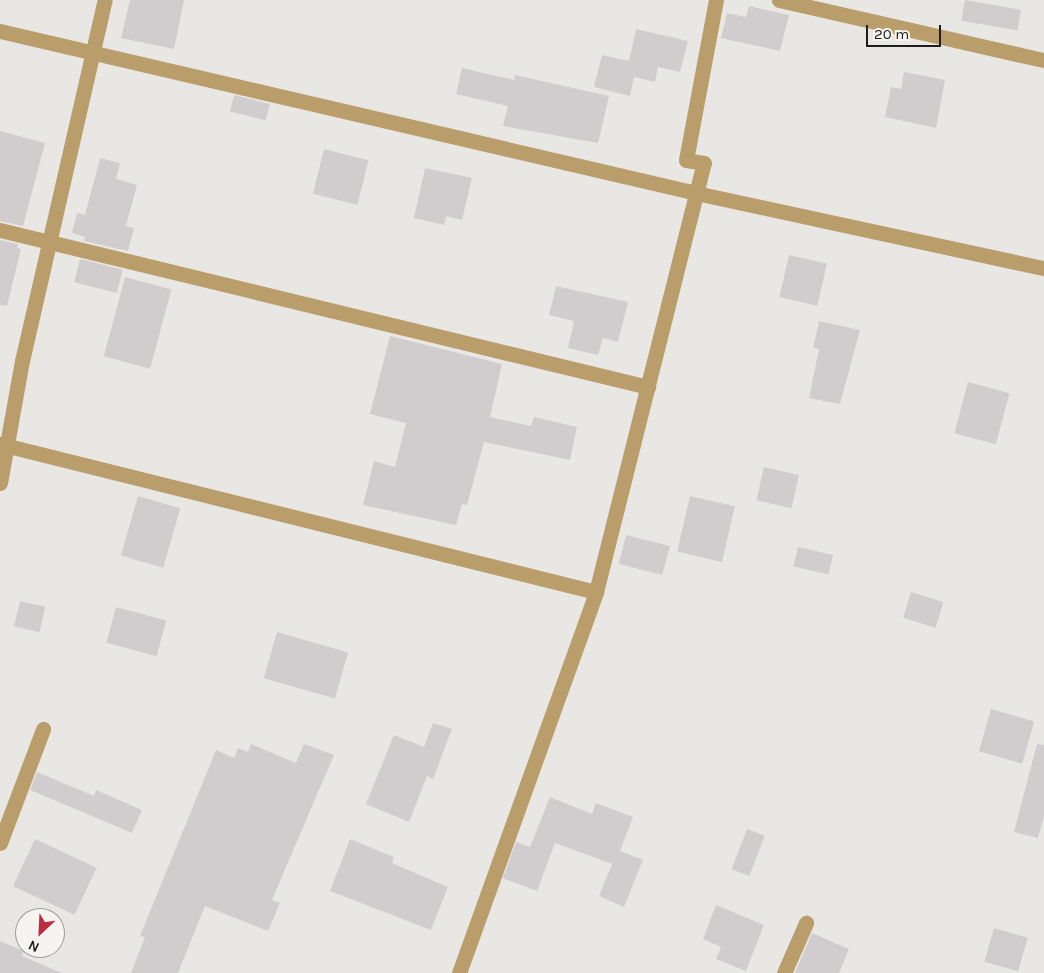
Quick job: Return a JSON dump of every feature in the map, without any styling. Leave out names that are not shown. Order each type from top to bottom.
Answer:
[{"type":"street","points":[[0,483],[3,444],[105,0]]},
{"type":"street","points":[[459,973],[596,592],[704,163],[686,160],[716,0]]},
{"type":"street","points":[[779,0],[1044,60]]},
{"type":"street","points":[[0,31],[696,193],[1044,268]]},
{"type":"street","points":[[0,230],[648,387]]},
{"type":"street","points":[[3,444],[596,592]]},
{"type":"street","points":[[0,843],[43,729]]},
{"type":"street","points":[[784,973],[806,922]]},
{"type":"building","points":[[130,0],[184,0],[174,49],[121,38]]},
{"type":"building","points":[[965,0],[1021,10],[1017,31],[961,21]]},
{"type":"building","points":[[749,6],[789,15],[780,51],[721,38],[727,13],[746,17]]},
{"type":"building","points":[[636,29],[688,41],[680,72],[658,67],[655,82],[634,77],[630,96],[594,87],[602,55],[629,61]]},
{"type":"building","points":[[462,68],[514,80],[515,75],[609,96],[598,143],[503,126],[508,106],[456,94]]},
{"type":"building","points":[[904,72],[945,80],[936,128],[885,117],[891,87],[901,89]]},
{"type":"building","points":[[234,95],[270,104],[266,120],[230,111]]},
{"type":"building","points":[[0,131],[45,143],[23,226],[0,221]]},
{"type":"building","points":[[324,149],[369,160],[358,205],[313,194]]},
{"type":"building","points":[[100,158],[120,163],[116,179],[137,185],[126,226],[134,228],[128,251],[84,241],[85,237],[72,233],[77,213],[85,215]]},
{"type":"building","points":[[425,168],[472,178],[462,220],[446,216],[444,225],[414,218]]},
{"type":"building","points":[[0,240],[18,244],[17,248],[21,249],[7,306],[0,305]]},
{"type":"building","points":[[789,255],[827,264],[817,306],[779,297]]},
{"type":"building","points":[[80,259],[123,270],[117,293],[74,282]]},
{"type":"building","points":[[125,277],[171,289],[150,369],[104,356]]},
{"type":"building","points":[[556,286],[628,302],[618,342],[603,338],[598,355],[568,348],[574,321],[549,315]]},
{"type":"building","points":[[819,321],[860,330],[840,404],[809,398],[819,349],[813,348]]},
{"type":"building","points":[[390,336],[502,364],[490,417],[531,426],[534,417],[577,427],[570,460],[484,442],[467,505],[462,504],[456,525],[363,505],[374,461],[395,467],[406,423],[370,414]]},
{"type":"building","points":[[968,382],[1010,393],[996,444],[954,433]]},
{"type":"building","points":[[764,467],[799,475],[791,508],[756,500]]},
{"type":"building","points":[[138,496],[180,508],[163,568],[121,556]]},
{"type":"building","points":[[690,496],[735,506],[722,562],[677,552]]},
{"type":"building","points":[[626,535],[670,546],[662,575],[619,564]]},
{"type":"building","points":[[798,547],[833,555],[829,575],[794,566]]},
{"type":"building","points":[[911,592],[944,602],[936,628],[903,618]]},
{"type":"building","points":[[20,601],[45,607],[39,632],[14,626]]},
{"type":"building","points":[[116,607],[166,620],[157,656],[106,643]]},
{"type":"building","points":[[277,632],[348,652],[335,699],[264,678]]},
{"type":"building","points":[[991,709],[1034,721],[1022,764],[979,751]]},
{"type":"building","points":[[433,723],[452,729],[433,779],[427,776],[409,822],[366,804],[394,735],[424,747]]},
{"type":"building","points":[[251,744],[296,763],[304,744],[334,755],[272,900],[280,903],[268,931],[205,906],[178,973],[131,973],[145,937],[140,936],[216,750],[234,758],[238,748],[248,752]]},
{"type":"building","points":[[1037,744],[1044,745],[1044,816],[1038,838],[1014,832]]},
{"type":"building","points":[[37,772],[94,796],[96,790],[142,810],[132,833],[30,790]]},
{"type":"building","points":[[550,797],[592,814],[596,803],[633,817],[620,851],[643,860],[624,907],[599,896],[612,864],[555,843],[537,891],[503,878],[516,842],[530,847]]},
{"type":"building","points":[[747,829],[765,836],[749,876],[732,869]]},
{"type":"building","points":[[35,839],[97,868],[75,915],[65,910],[65,908],[60,908],[13,886]]},
{"type":"building","points":[[350,839],[394,857],[392,863],[448,887],[431,930],[330,891]]},
{"type":"building","points":[[716,905],[764,925],[746,971],[716,959],[721,947],[703,939]]},
{"type":"building","points":[[994,928],[1028,938],[1018,971],[984,962]]},
{"type":"building","points":[[812,933],[849,949],[839,973],[795,973]]},
{"type":"building","points":[[0,941],[15,947],[15,958],[27,958],[62,973],[0,973]]}]
